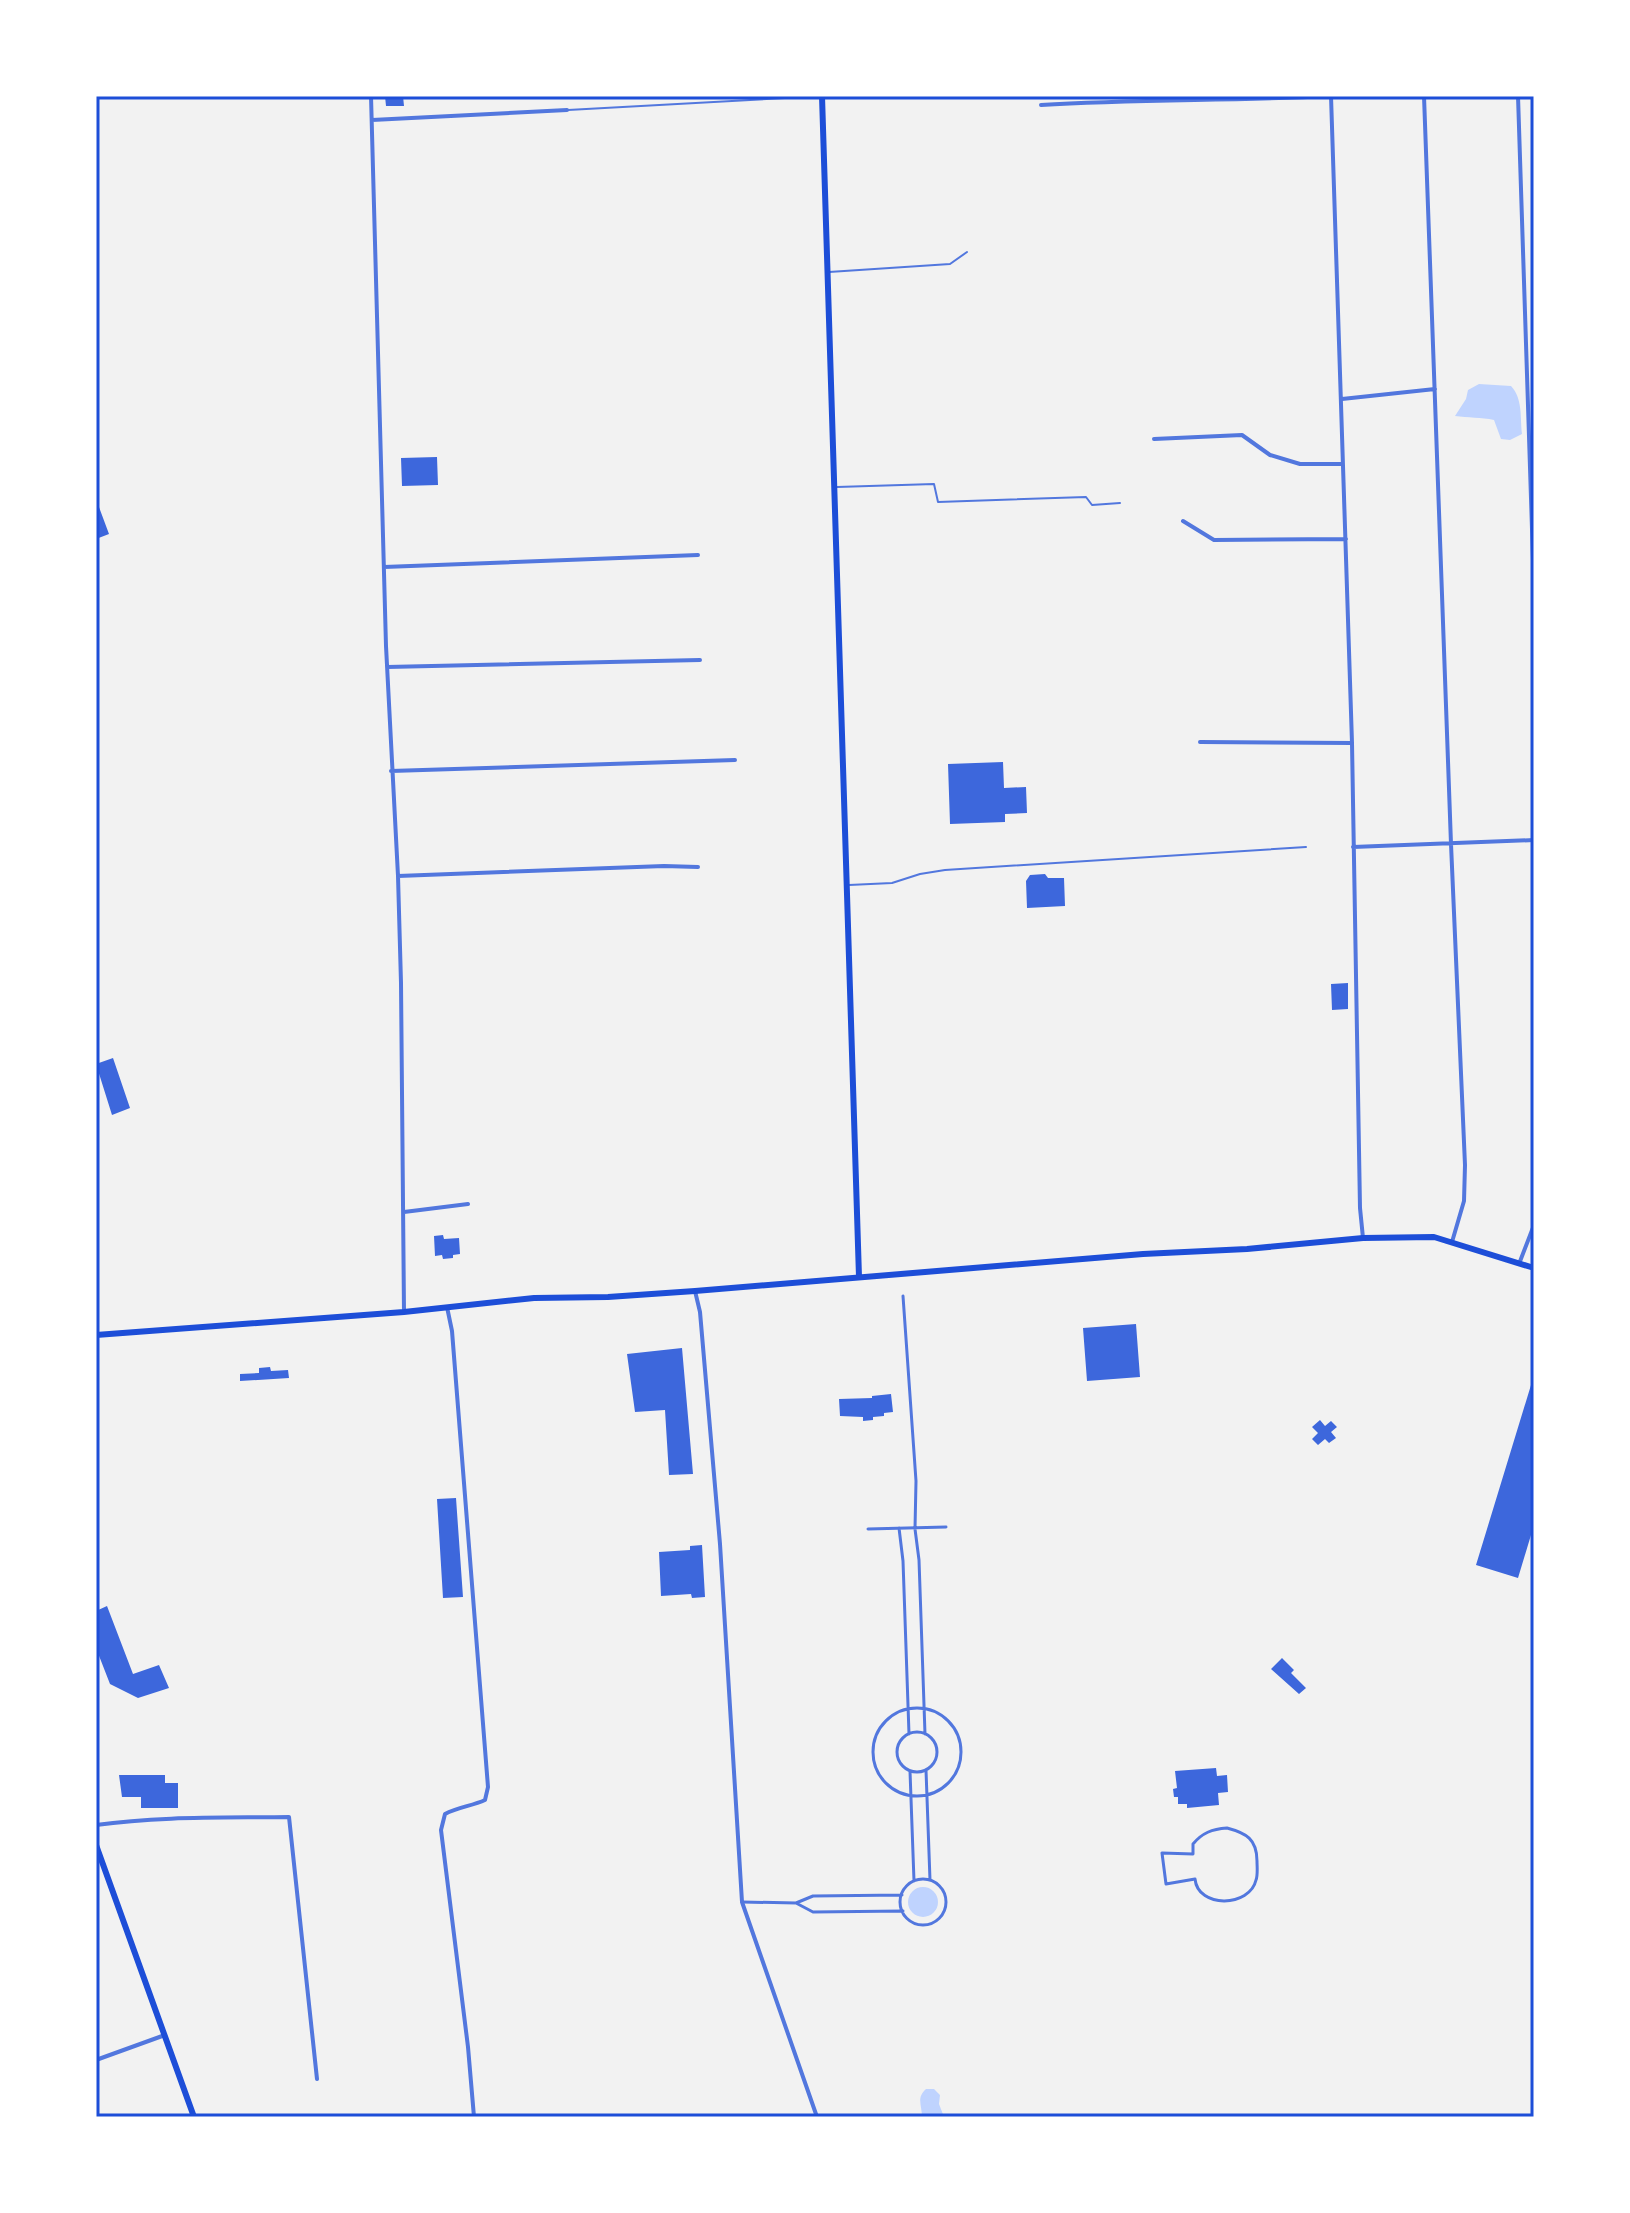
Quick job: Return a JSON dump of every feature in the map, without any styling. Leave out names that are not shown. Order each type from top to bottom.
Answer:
[{"type":"main road","points":[[822,96],[859,1277]]},
{"type":"main road","points":[[96,1335],[404,1312],[534,1298],[695,1291],[1363,1238],[1434,1237],[1534,1268]]},
{"type":"main road","points":[[96,1845],[194,2117]]},
{"type":"street","points":[[371,96],[387,667],[398,876],[404,1312]]},
{"type":"street","points":[[1041,105],[1330,96],[1352,743],[1363,1238]]},
{"type":"street","points":[[1424,96],[1465,1165],[1464,1201],[1452,1242]]},
{"type":"street","points":[[1518,96],[1531,383],[1534,591]]},
{"type":"street","points":[[372,120],[567,110]]},
{"type":"street","points":[[1342,400],[1435,389]]},
{"type":"street","points":[[1154,439],[1242,435],[1270,455],[1300,464],[1343,464]]},
{"type":"street","points":[[1183,521],[1214,540],[1346,539]]},
{"type":"street","points":[[384,567],[698,555]]},
{"type":"street","points":[[387,667],[700,660]]},
{"type":"street","points":[[1200,742],[1352,743]]},
{"type":"street","points":[[391,771],[735,760]]},
{"type":"street","points":[[1353,847],[1534,840]]},
{"type":"street","points":[[398,876],[698,867]]},
{"type":"street","points":[[404,1212],[468,1204]]},
{"type":"street","points":[[1519,1264],[1534,1225]]},
{"type":"street","points":[[695,1291],[700,1312],[720,1544],[742,1902],[817,2117]]},
{"type":"street","points":[[903,1296],[916,1481],[915,1529],[919,1560],[925,1734]]},
{"type":"street","points":[[447,1307],[452,1331],[465,1482],[488,1787],[485,1800],[445,1814],[441,1830],[474,2117]]},
{"type":"street","points":[[868,1529],[946,1527]]},
{"type":"street","points":[[899,1528],[909,1734]]},
{"type":"street","points":[[908,1709],[924,1709],[939,1714],[951,1723],[959,1736],[959,1767],[940,1790],[911,1796],[895,1791],[876,1769],[873,1755],[875,1741],[891,1717],[908,1709]]},
{"type":"street","points":[[909,1734],[925,1734],[932,1739],[937,1751],[934,1762],[926,1770],[910,1771],[901,1765],[897,1755],[898,1745],[909,1734]]},
{"type":"street","points":[[926,1770],[930,1880]]},
{"type":"street","points":[[910,1771],[914,1881]]},
{"type":"street","points":[[96,1825],[289,1817],[317,2079]]},
{"type":"street","points":[[1214,1829],[1238,1831],[1252,1841],[1257,1850],[1256,1882],[1249,1891],[1239,1898],[1221,1901],[1203,1896],[1196,1887],[1195,1879],[1166,1884],[1162,1853],[1193,1854],[1193,1844],[1197,1839],[1214,1829]]},
{"type":"street","points":[[930,1880],[944,1894],[946,1905],[932,1923],[921,1925],[911,1921],[903,1911],[902,1895],[914,1881],[930,1880]]},
{"type":"street","points":[[742,1902],[796,1903],[813,1896],[902,1895]]},
{"type":"street","points":[[796,1903],[813,1912],[903,1911]]},
{"type":"street","points":[[96,2060],[165,2035]]},
{"type":"lane","points":[[567,110],[822,96]]},
{"type":"lane","points":[[827,272],[950,264],[967,252]]},
{"type":"lane","points":[[835,487],[934,484],[938,502],[1086,497],[1092,505],[1120,503]]},
{"type":"lane","points":[[848,885],[892,883],[945,870],[1306,847]]},
{"type":"water","points":[[1479,384],[1511,386],[1519,402],[1522,434],[1510,440],[1501,439],[1494,420],[1455,416],[1468,390]]},
{"type":"water","points":[[923,1887],[933,1892],[938,1902],[933,1912],[923,1917],[913,1912],[908,1902],[913,1892]]},
{"type":"water","points":[[926,2089],[934,2089],[940,2095],[939,2104],[944,2117],[922,2117],[920,2099]]},
{"type":"building","points":[[385,96],[403,96],[404,106],[386,106]]},
{"type":"building","points":[[437,457],[438,485],[402,486],[401,458]]},
{"type":"building","points":[[96,499],[109,534],[96,539]]},
{"type":"building","points":[[1003,762],[1004,788],[1026,787],[1027,813],[1005,814],[1005,822],[950,824],[948,764]]},
{"type":"building","points":[[1045,874],[1048,878],[1064,878],[1065,906],[1027,908],[1026,881],[1030,875]]},
{"type":"building","points":[[1348,983],[1348,1009],[1332,1010],[1331,984]]},
{"type":"building","points":[[113,1058],[130,1108],[112,1115],[96,1064]]},
{"type":"building","points":[[443,1235],[444,1239],[459,1238],[460,1254],[443,1259],[442,1255],[435,1256],[434,1236]]},
{"type":"building","points":[[1136,1324],[1140,1377],[1087,1381],[1083,1328]]},
{"type":"building","points":[[682,1348],[693,1474],[669,1475],[665,1410],[635,1412],[627,1354]]},
{"type":"building","points":[[270,1367],[271,1371],[288,1370],[289,1378],[240,1381],[240,1374],[259,1373],[259,1368]]},
{"type":"building","points":[[1531,1385],[1534,1386],[1534,1525],[1518,1578],[1476,1565]]},
{"type":"building","points":[[891,1394],[893,1412],[884,1413],[884,1416],[863,1421],[863,1417],[840,1416],[839,1399]]},
{"type":"building","points":[[1320,1420],[1325,1426],[1331,1421],[1337,1427],[1331,1432],[1336,1438],[1329,1443],[1325,1439],[1318,1445],[1312,1439],[1318,1433],[1312,1427]]},
{"type":"building","points":[[456,1498],[463,1597],[443,1598],[437,1499]]},
{"type":"building","points":[[702,1545],[705,1597],[692,1598],[691,1594],[661,1596],[659,1552],[690,1550],[690,1546]]},
{"type":"building","points":[[107,1606],[133,1674],[159,1665],[169,1688],[138,1698],[110,1684],[96,1648],[96,1611]]},
{"type":"building","points":[[1282,1658],[1306,1688],[1299,1694],[1271,1669]]},
{"type":"building","points":[[1216,1768],[1217,1776],[1227,1775],[1228,1792],[1218,1793],[1219,1805],[1187,1808],[1187,1804],[1178,1804],[1173,1789],[1177,1788],[1175,1771]]},
{"type":"building","points":[[119,1775],[165,1775],[165,1783],[178,1783],[178,1808],[141,1808],[141,1797],[122,1797]]}]
